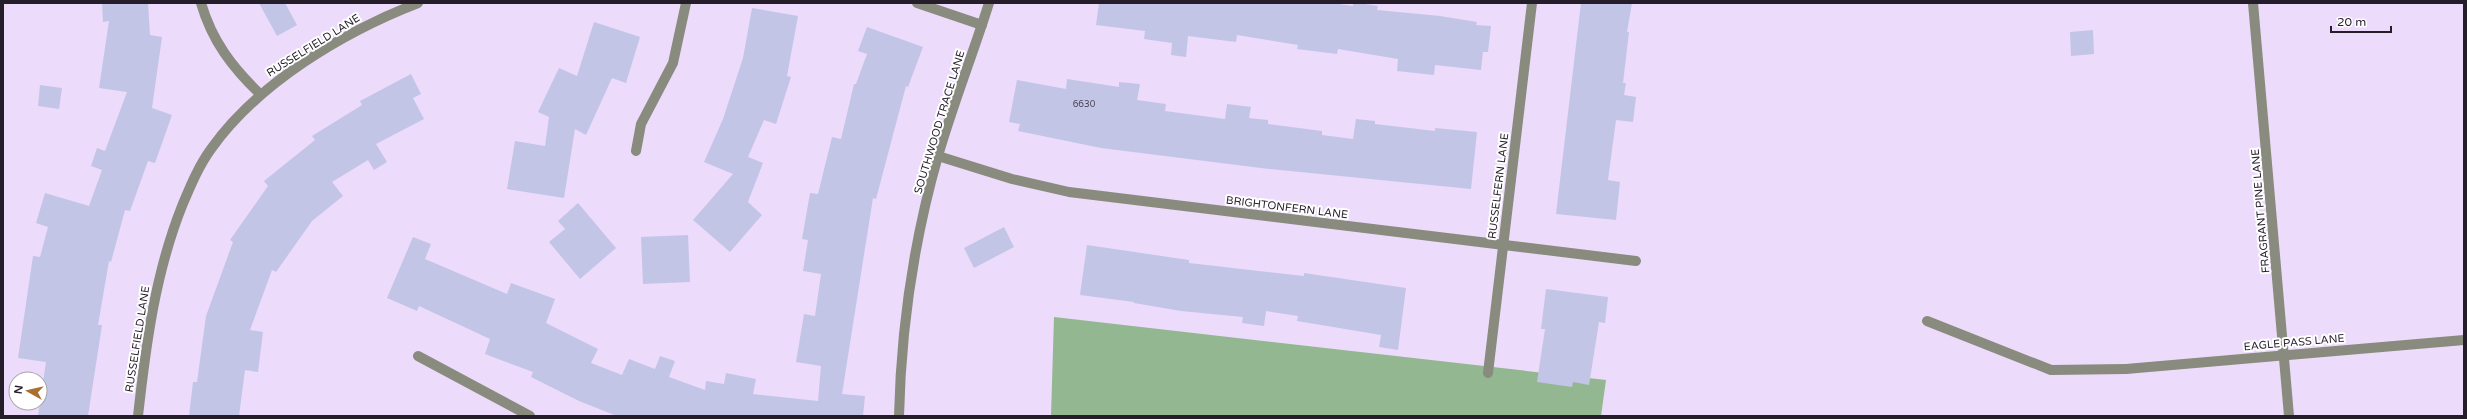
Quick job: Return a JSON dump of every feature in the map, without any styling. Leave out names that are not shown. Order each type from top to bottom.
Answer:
[{"type":"street","points":[[201,3],[206,18],[225,55],[236,70],[260,94]]},
{"type":"street","name":"RUSSELFIELD LANE","points":[[138,416],[146,344],[156,290],[178,217],[198,171],[211,149],[260,94],[305,62],[376,21],[418,3]]},
{"type":"street","points":[[636,151],[641,124],[663,85],[673,63],[686,3]]},
{"type":"street","points":[[917,3],[982,25]]},
{"type":"street","name":"SOUTHWOOD TRACE LANE","points":[[898,416],[900,366],[913,265],[938,156],[989,3]]},
{"type":"street","name":"RUSSELFERN LANE","points":[[1488,373],[1532,3]]},
{"type":"street","name":"FRAGRANT PINE LANE","points":[[2253,3],[2289,416]]},
{"type":"street","name":"BRIGHTONFERN LANE","points":[[938,156],[1012,179],[1069,192],[1636,261]]},
{"type":"street","name":"EAGLE PASS LANE","points":[[1927,321],[2052,370],[2126,369],[2284,354],[2464,340]]},
{"type":"street","points":[[418,356],[530,416]]},
{"type":"green space","points":[[1054,317],[1606,380],[1601,416],[1051,416]]},
{"type":"building","points":[[102,3],[148,3],[150,35],[162,37],[152,108],[172,115],[155,163],[148,161],[130,211],[125,210],[111,262],[109,261],[98,325],[102,325],[88,416],[38,416],[39,411],[48,411],[48,371],[45,371],[46,362],[18,358],[33,256],[40,257],[48,227],[36,223],[45,193],[89,206],[102,170],[91,166],[97,148],[105,151],[127,92],[99,88],[109,21],[103,22]]},
{"type":"building","points":[[259,3],[285,3],[297,25],[277,36]]},
{"type":"building","points":[[1099,3],[1332,3],[1353,6],[1353,3],[1359,3],[1378,6],[1377,10],[1440,16],[1477,22],[1476,25],[1491,26],[1488,52],[1483,52],[1481,70],[1435,65],[1434,75],[1397,71],[1398,59],[1338,49],[1337,54],[1297,49],[1298,45],[1237,35],[1236,42],[1188,36],[1186,57],[1171,55],[1172,43],[1144,39],[1145,31],[1096,25]]},
{"type":"building","points":[[1581,3],[1632,3],[1627,32],[1629,32],[1623,83],[1626,83],[1624,95],[1636,97],[1633,122],[1616,120],[1608,180],[1620,182],[1616,220],[1556,214]]},
{"type":"building","points":[[752,8],[798,16],[787,76],[791,77],[776,124],[764,120],[748,157],[763,163],[748,202],[762,215],[730,252],[693,220],[733,174],[704,162],[723,119],[743,58]]},
{"type":"building","points":[[594,22],[640,37],[626,83],[612,78],[586,135],[575,129],[564,198],[507,189],[515,141],[545,146],[549,117],[538,112],[559,68],[577,76]]},
{"type":"building","points":[[867,27],[923,47],[908,87],[906,86],[876,199],[873,198],[842,394],[865,396],[863,416],[617,416],[579,401],[531,377],[533,372],[485,354],[490,339],[419,306],[417,311],[387,298],[413,237],[431,244],[425,259],[507,294],[511,283],[555,299],[546,323],[598,349],[591,363],[622,375],[629,359],[655,369],[660,356],[675,361],[669,377],[705,390],[706,381],[724,384],[726,373],[756,379],[753,394],[818,401],[821,366],[796,362],[804,314],[815,316],[821,274],[803,271],[808,240],[802,239],[810,193],[818,194],[832,137],[841,139],[854,84],[856,84],[867,54],[858,51]]},
{"type":"building","points":[[2093,30],[2094,54],[2071,56],[2070,32]]},
{"type":"building","points":[[411,74],[421,94],[413,98],[424,119],[376,144],[387,162],[374,170],[368,160],[332,182],[343,196],[312,221],[276,272],[272,270],[250,330],[263,332],[258,372],[245,370],[239,416],[189,416],[193,382],[197,382],[206,316],[233,242],[230,240],[268,186],[264,181],[315,140],[312,136],[362,105],[360,101]]},
{"type":"building","points":[[1067,79],[1119,87],[1119,82],[1140,84],[1137,100],[1166,104],[1165,111],[1225,119],[1227,104],[1251,107],[1249,118],[1268,120],[1268,124],[1322,131],[1322,135],[1353,139],[1356,119],[1375,121],[1375,124],[1435,131],[1435,128],[1477,132],[1471,189],[1269,169],[1101,148],[1018,131],[1020,124],[1009,122],[1017,80],[1066,89]]},
{"type":"building","points":[[40,85],[62,88],[59,109],[38,106]]},
{"type":"building","points":[[578,203],[616,248],[580,279],[549,242],[565,229],[558,221]]},
{"type":"building","points":[[1004,227],[1014,247],[974,268],[964,248]]},
{"type":"building","points":[[688,235],[690,282],[643,284],[641,237]]},
{"type":"building","points":[[1087,245],[1189,260],[1189,263],[1304,276],[1304,273],[1406,288],[1398,350],[1379,347],[1381,335],[1297,321],[1298,316],[1266,311],[1264,326],[1242,323],[1243,317],[1181,311],[1134,302],[1080,295]]},
{"type":"building","points":[[1546,289],[1608,297],[1605,323],[1599,322],[1589,385],[1573,382],[1572,387],[1537,382],[1545,329],[1541,329]]}]
